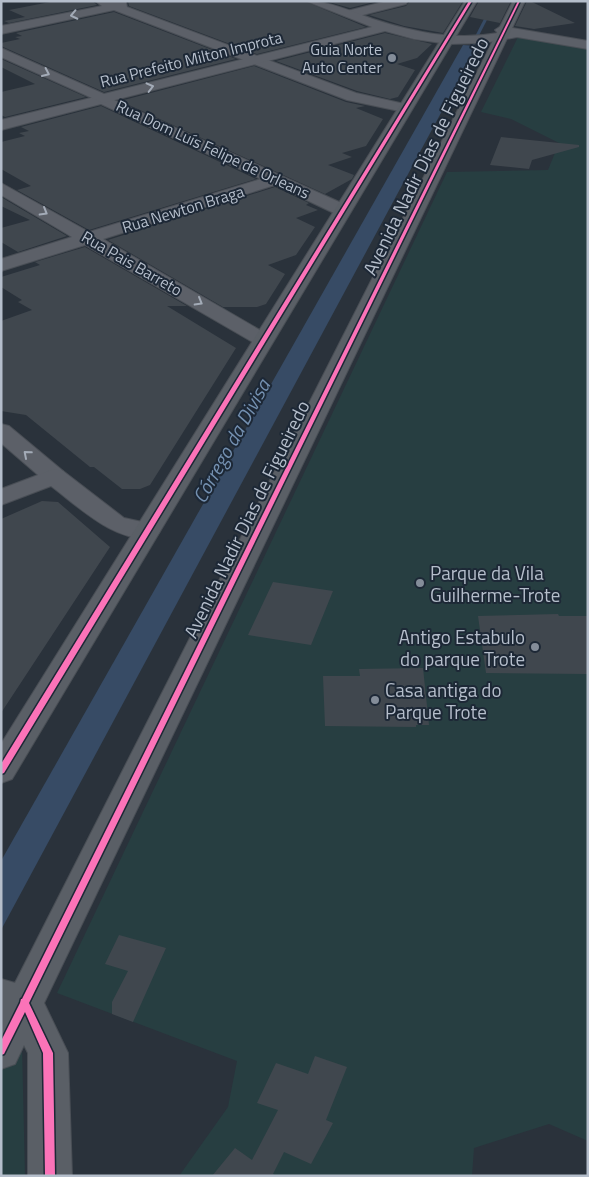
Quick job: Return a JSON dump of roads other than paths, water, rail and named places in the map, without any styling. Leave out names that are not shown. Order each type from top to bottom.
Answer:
[{"type":"main road","name":"Avenida Nadir Dias de Figueiredo","points":[[1,771],[404,108],[444,37],[470,1]]},
{"type":"main road","name":"Avenida Nadir Dias de Figueiredo","points":[[1,1050],[13,999],[508,33],[519,1]]},
{"type":"main road","points":[[13,999],[48,1053],[50,1176]]},
{"type":"street","points":[[101,1],[352,97],[404,108]]},
{"type":"street","points":[[1,30],[138,1]]},
{"type":"street","points":[[312,1],[419,36],[444,37],[508,33],[588,45]]},
{"type":"street","points":[[351,14],[402,1]]},
{"type":"street","name":"Rua Prefeito Milton Improta","points":[[1,125],[389,26]]},
{"type":"street","name":"Rua Dom Luís Felipe de Orleans","points":[[1,52],[342,210]]},
{"type":"street","name":"Rua Newton Braga","points":[[1,265],[278,179]]},
{"type":"street","name":"Rua Pais Barreto","points":[[1,188],[263,340]]},
{"type":"street","points":[[1,431],[54,476],[115,523],[147,531]]},
{"type":"street","points":[[1,498],[54,476]]},
{"type":"water","points":[[463,45],[477,46],[1,930],[1,861]]},
{"type":"waterway","name":"Córrego da Divisa","points":[[467,55],[487,16]]},
{"type":"place","name":"Guia Norte Auto Center","points":[[392,58]]},
{"type":"place","name":"Parque da Vila Guilherme-Trote","points":[[420,583]]},
{"type":"place","name":"Antigo Estabulo do parque Trote","points":[[535,647]]},
{"type":"place","name":"Casa antiga do Parque Trote","points":[[375,700]]}]
